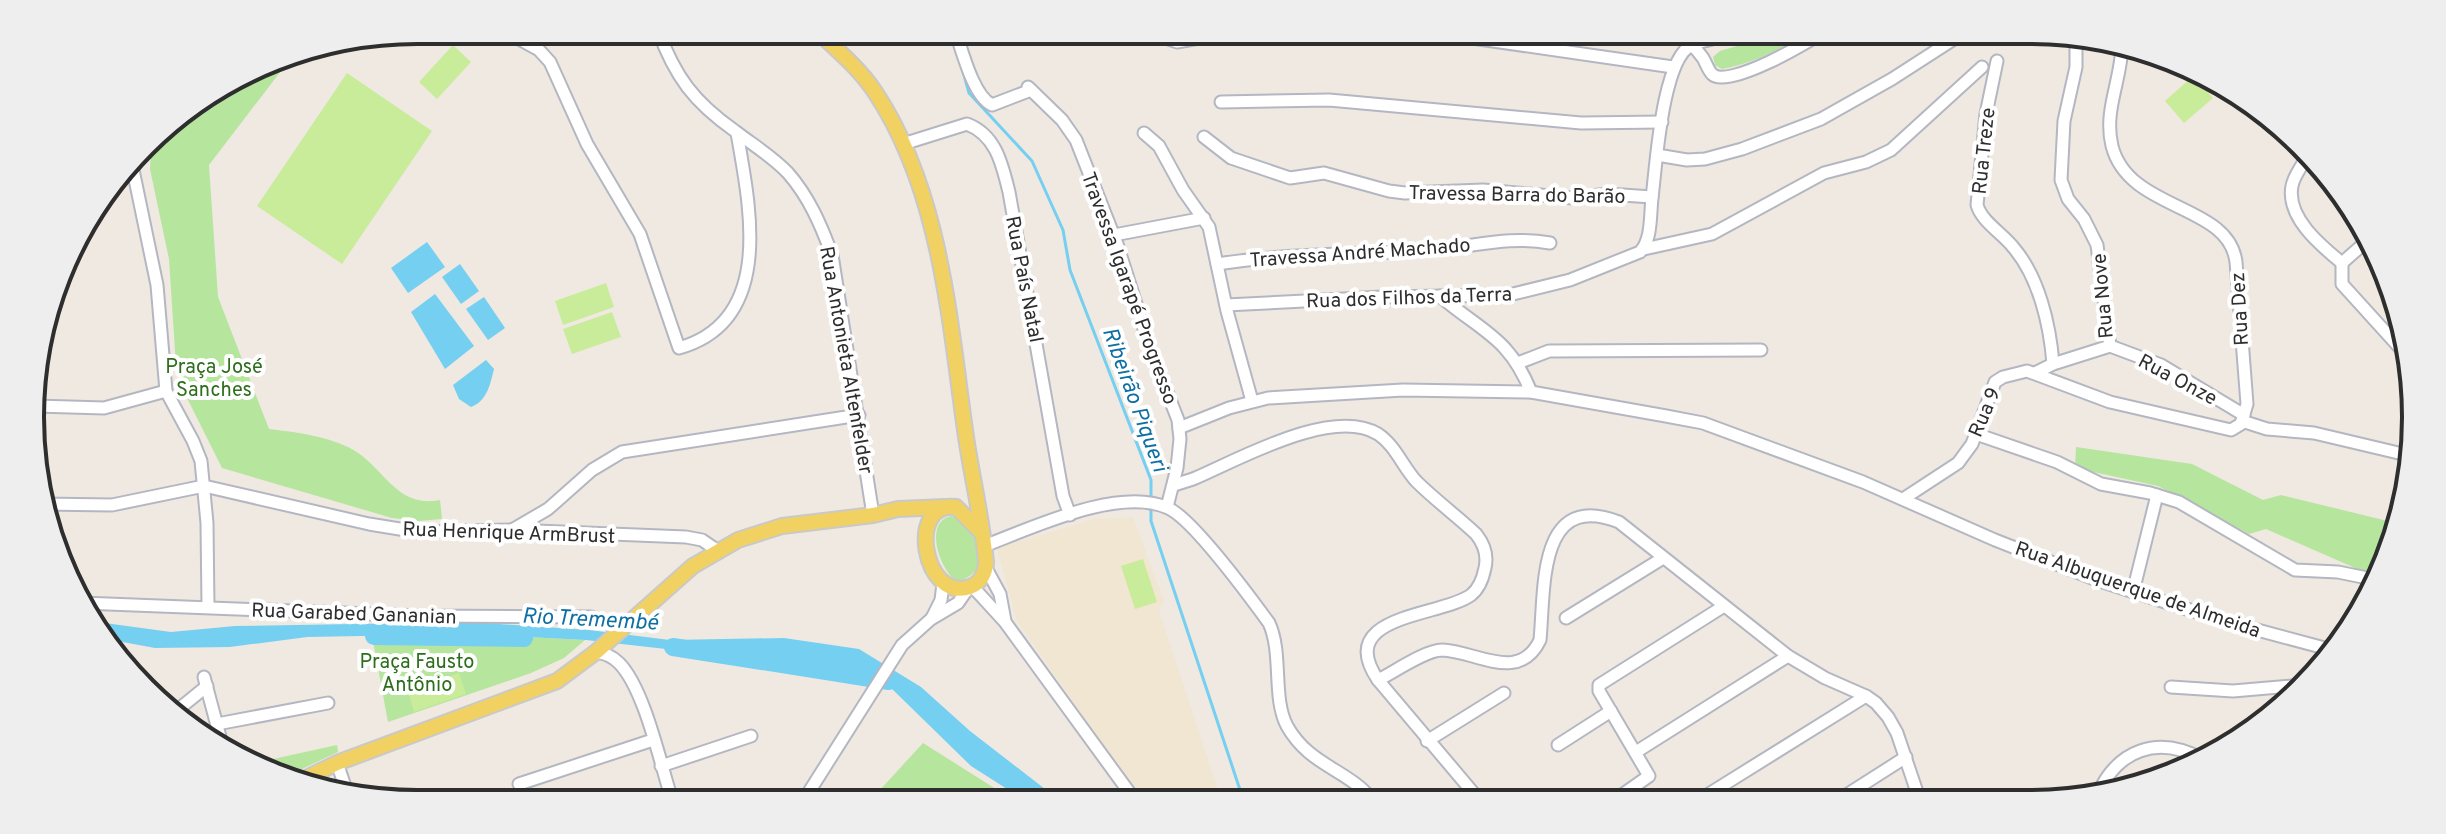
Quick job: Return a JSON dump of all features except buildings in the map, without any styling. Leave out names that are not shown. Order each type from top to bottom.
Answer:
[{"type":"main road","points":[[831,44],[874,89],[903,144],[935,241],[953,344],[986,568],[980,579],[970,587],[958,588],[943,584],[936,576],[924,540],[926,526],[933,515],[963,494],[972,477]]},
{"type":"main road","points":[[313,775],[337,763],[545,687],[568,674],[622,631],[672,583],[738,540],[782,526],[898,509],[948,507],[964,513],[983,539]]},
{"type":"main road","points":[[876,514],[909,518],[926,526]]},
{"type":"street","points":[[528,44],[550,62],[587,144],[640,234],[679,348],[708,336],[722,322],[747,276],[752,254],[751,220],[737,133]]},
{"type":"street","name":"Rua Antonieta Altenfelder","points":[[664,44],[679,78],[695,99],[772,157],[802,191],[823,230],[832,255],[876,514]]},
{"type":"street","name":"Travessa Igarapé Progresso","points":[[960,44],[981,97],[992,105],[1030,88],[1062,120],[1076,140],[1114,235],[1179,428],[1174,485],[1164,507]]},
{"type":"street","points":[[1525,44],[1673,67]]},
{"type":"street","points":[[1644,249],[1673,67],[1688,44],[1703,57],[1712,74],[1720,78],[1780,57],[1802,44]]},
{"type":"street","points":[[1657,155],[1687,160],[1705,159],[1805,126],[1859,99],[1946,44]]},
{"type":"street","name":"Rua Nove","points":[[2035,373],[2110,346],[2097,245],[2084,219],[2068,199],[2061,180],[2064,121],[2076,67],[2076,47]]},
{"type":"street","name":"Rua Dez","points":[[2121,56],[2110,109],[2110,136],[2114,153],[2124,170],[2150,194],[2208,223],[2233,244],[2247,404],[2243,418]]},
{"type":"street","name":"Rua Treze","points":[[1997,61],[1986,114],[1977,205],[1982,215],[2005,237],[2024,262],[2045,314],[2053,364]]},
{"type":"street","name":"Rua dos Filhos da Terra","points":[[1226,305],[1509,295],[1546,287],[1603,268],[1644,249],[1712,234],[1824,173],[1866,162],[1891,150],[1982,67]]},
{"type":"street","points":[[1221,102],[1329,100],[1535,120],[1662,122]]},
{"type":"street","name":"Rua País Natal","points":[[903,144],[967,124],[987,136],[998,154],[1009,192],[1063,496],[1070,515]]},
{"type":"street","points":[[1144,133],[1159,146],[1183,190],[1209,227],[1252,401]]},
{"type":"street","name":"Travessa Barra do Barão","points":[[1204,137],[1231,158],[1290,178],[1324,173],[1405,193],[1483,190],[1573,198],[1608,194],[1652,197]]},
{"type":"street","points":[[2303,164],[2291,186],[2293,207],[2307,230],[2342,263],[2342,284],[2394,342]]},
{"type":"street","points":[[134,175],[157,285],[166,391],[201,461],[208,607]]},
{"type":"street","points":[[1114,235],[1204,218]]},
{"type":"street","name":"Travessa André Machado","points":[[1217,264],[1269,256],[1447,249],[1495,240],[1523,239],[1550,243]]},
{"type":"street","points":[[2342,263],[2361,246]]},
{"type":"street","points":[[1440,296],[1500,341],[1518,363],[1531,392]]},
{"type":"street","name":"Rua Onze","points":[[2110,346],[2161,365],[2243,418]]},
{"type":"street","points":[[1518,363],[1549,351],[1761,350]]},
{"type":"street","name":"Rua 9","points":[[1903,499],[1954,467],[1976,434],[1995,382],[2016,372],[2035,373]]},
{"type":"street","points":[[2035,373],[2128,407],[2231,430],[2243,418],[2267,429],[2314,433],[2400,453]]},
{"type":"street","name":"Rua Albuquerque de Almeida","points":[[1179,428],[1252,401],[1287,395],[1378,390],[1531,392],[1703,423],[1903,499],[2033,555],[2133,592],[2322,647]]},
{"type":"street","points":[[44,406],[104,408],[166,391]]},
{"type":"street","points":[[512,530],[548,509],[592,470],[622,452],[859,415]]},
{"type":"street","points":[[1174,485],[1306,431],[1323,427],[1367,429],[1388,442],[1413,478],[1482,541],[1487,562],[1483,579],[1468,597],[1407,616],[1382,629],[1373,639],[1367,657],[1369,666],[1427,741],[1470,790]]},
{"type":"street","points":[[1976,434],[2057,462],[2101,484],[2179,502],[2295,570],[2338,572],[2366,578]]},
{"type":"street","points":[[55,504],[112,505],[204,486]]},
{"type":"street","name":"Rua Henrique ArmBrust","points":[[204,486],[399,530],[445,533],[512,530],[686,537],[708,543],[718,551]]},
{"type":"street","points":[[2133,592],[2157,495]]},
{"type":"street","points":[[983,539],[1115,502],[1139,501],[1164,507],[1183,518],[1269,623],[1274,637],[1285,722],[1294,736],[1307,754],[1364,790]]},
{"type":"street","points":[[1378,680],[1442,650],[1498,662],[1518,662],[1527,658],[1540,640],[1549,550],[1556,534],[1577,518],[1591,515],[1619,522],[1788,656],[1825,678],[1866,696],[1888,717],[1916,790]]},
{"type":"street","points":[[1566,618],[1663,558]]},
{"type":"street","points":[[986,568],[1000,594],[1005,622]]},
{"type":"street","points":[[931,619],[941,600],[943,584]]},
{"type":"street","points":[[810,790],[902,645],[931,619],[958,603],[970,587],[1005,622],[1128,790]]},
{"type":"street","name":"Rua Garabed Gananian","points":[[94,603],[436,616],[591,617],[611,622],[622,631]]},
{"type":"street","points":[[1630,790],[1648,778],[1649,774],[1599,691],[1599,685],[1724,606]]},
{"type":"street","points":[[596,652],[609,655],[626,671],[640,700],[667,790]]},
{"type":"street","points":[[1636,752],[1788,656]]},
{"type":"street","points":[[181,706],[205,682],[219,733]]},
{"type":"street","points":[[2171,687],[2233,691],[2287,686]]},
{"type":"street","points":[[1427,741],[1504,693]]},
{"type":"street","points":[[1715,790],[1866,696]]},
{"type":"street","points":[[217,724],[328,703]]},
{"type":"street","points":[[1558,745],[1611,711]]},
{"type":"street","points":[[661,766],[751,736]]},
{"type":"street","points":[[519,784],[653,740]]},
{"type":"street","points":[[2107,782],[2118,765],[2145,749],[2173,747],[2190,754]]},
{"type":"street","points":[[1854,790],[1906,757]]},
{"type":"street","points":[[337,763],[344,783]]},
{"type":"shaded area","points":[[1133,517],[1164,601],[1159,611],[1218,790],[1135,790],[1017,621],[997,548],[1095,519]]},
{"type":"green space","points":[[1744,44],[1787,44],[1758,59],[1722,69],[1715,65],[1713,57],[1720,51]]},
{"type":"green space","points":[[453,45],[471,62],[437,99],[419,82]]},
{"type":"green space","name":"Praça José Sanches","points":[[282,69],[209,165],[218,297],[269,429],[320,437],[348,447],[400,492],[424,501],[440,500],[442,519],[418,521],[392,518],[222,468],[184,392],[176,366],[169,259],[150,169],[151,155],[190,121],[230,94]]},
{"type":"green space","points":[[347,73],[432,131],[342,264],[257,206]]},
{"type":"green space","points":[[2189,80],[2203,87],[2213,98],[2184,123],[2165,101]]},
{"type":"green space","points":[[606,283],[614,307],[563,325],[555,301]]},
{"type":"green space","points":[[612,312],[621,337],[572,354],[563,329]]},
{"type":"green space","points":[[2076,447],[2192,464],[2263,500],[2281,495],[2387,521],[2368,574],[2266,529],[2249,534],[2158,486],[2075,468]]},
{"type":"green space","points":[[951,516],[969,529],[979,550],[976,570],[956,581],[940,557],[936,536],[943,520]]},
{"type":"green space","points":[[1143,559],[1157,602],[1135,609],[1121,566]]},
{"type":"green space","name":"Praça Fausto Antônio","points":[[470,634],[585,640],[564,658],[531,673],[388,722],[372,636]]},
{"type":"green space","points":[[459,673],[466,694],[414,712],[408,691]]},
{"type":"green space","points":[[923,743],[997,790],[880,790]]},
{"type":"green space","points":[[337,745],[338,752],[299,771],[269,760]]},
{"type":"water","points":[[427,242],[445,267],[408,293],[391,268]]},
{"type":"water","points":[[460,264],[479,291],[461,304],[442,277]]},
{"type":"water","points":[[435,294],[474,346],[445,369],[411,312]]},
{"type":"water","points":[[484,297],[505,328],[488,340],[466,309]]},
{"type":"water","points":[[486,360],[494,369],[489,386],[481,401],[471,407],[459,399],[453,385]]},
{"type":"water","points":[[470,622],[589,630],[670,640],[784,638],[859,649],[921,687],[970,731],[1046,790],[1009,790],[971,766],[889,686],[838,666],[752,653],[470,634],[307,637],[230,647],[155,648],[119,641],[107,623],[171,632],[235,626]]},
{"type":"waterway","name":"Ribeirão Piqueri","points":[[961,64],[969,93],[1032,161],[1063,230],[1070,270],[1151,480],[1151,501]]},
{"type":"waterway","name":"Ribeirão Piqueri","points":[[1151,508],[1151,521],[1240,790]]},
{"type":"waterway","name":"Rio Tremembé","points":[[374,636],[524,638]]},
{"type":"waterway","name":"Rio Tremembé","points":[[673,647],[889,681]]}]
